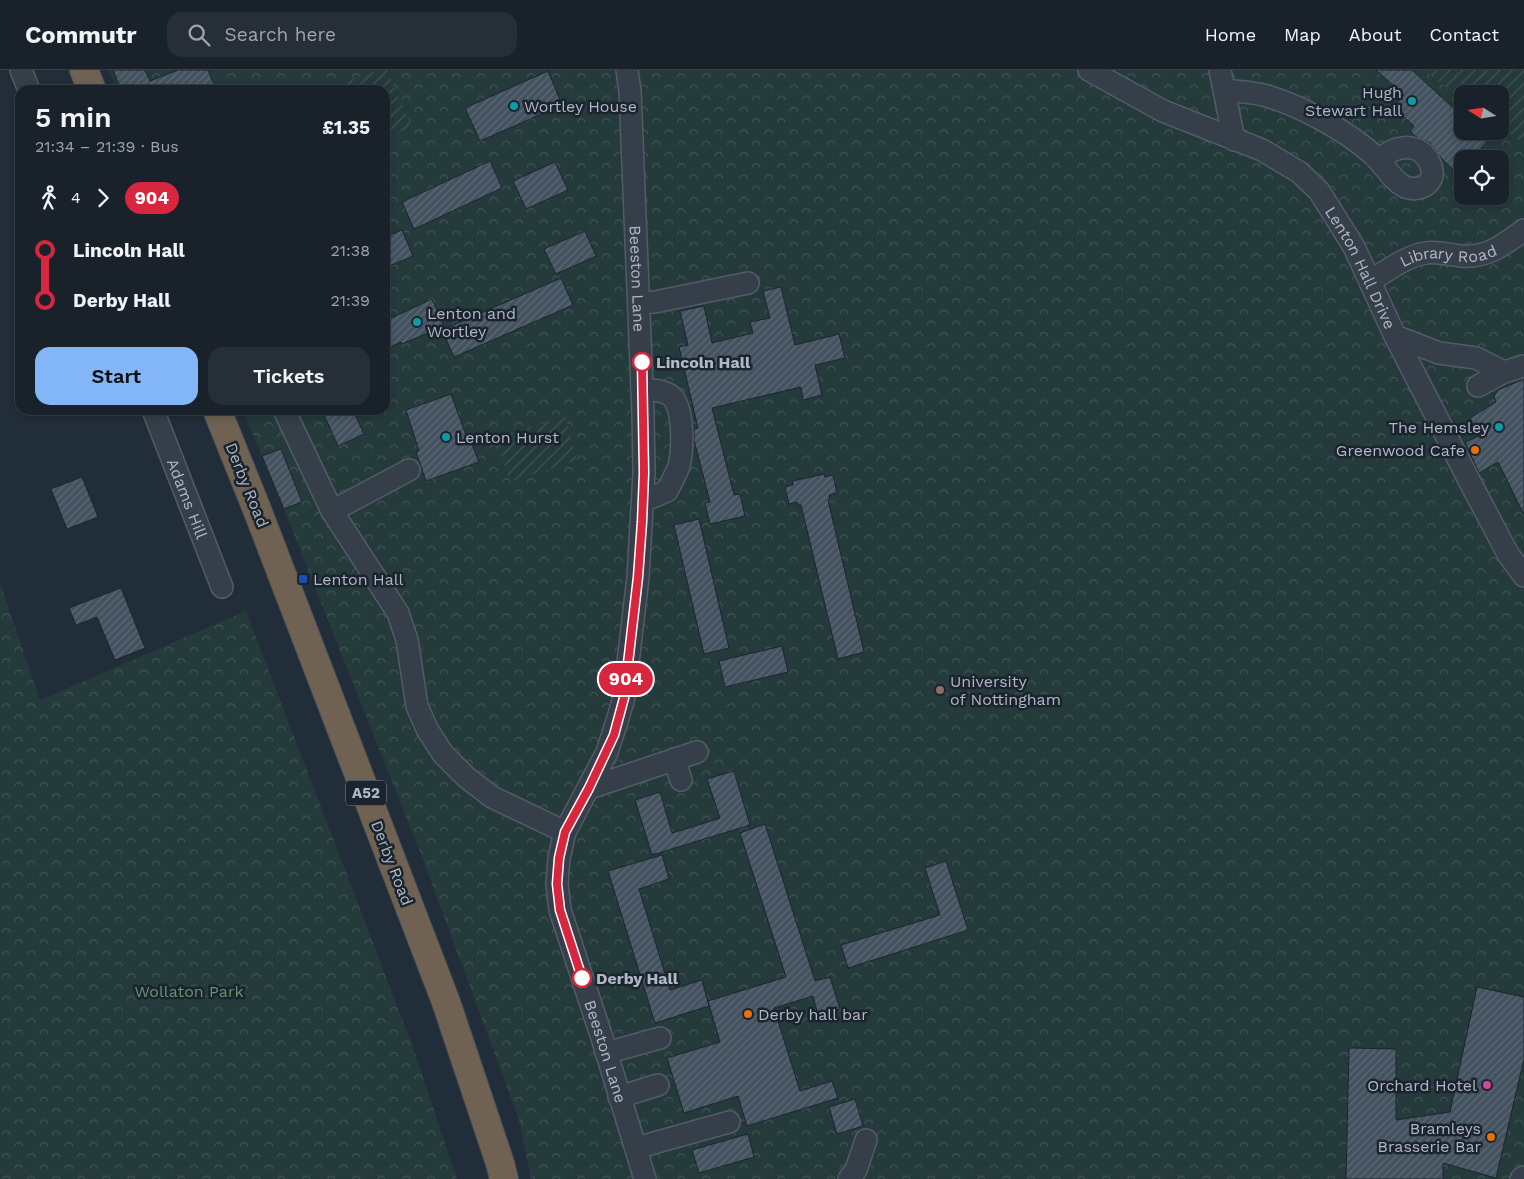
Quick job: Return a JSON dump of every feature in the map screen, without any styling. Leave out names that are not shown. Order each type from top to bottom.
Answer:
[{"type":"highway","points":[[84,70],[90,85]]},
{"type":"highway","name":"Derby Road","points":[[219,415],[262,521],[446,1002],[504,1179]]},
{"type":"street","points":[[21,70],[27,85]]},
{"type":"street","name":"Beeston Lane","points":[[627,70],[630,91],[644,464],[638,577],[624,698],[614,735],[589,788],[565,832],[559,858],[557,884],[560,910],[645,1179]]},
{"type":"street","name":"Lenton Hall Drive","points":[[1088,70],[1163,111],[1262,150],[1300,172],[1319,192],[1354,247],[1395,336],[1508,554],[1524,576]]},
{"type":"street","points":[[1220,70],[1234,140]]},
{"type":"street","points":[[1225,90],[1265,95],[1298,107],[1360,143],[1379,159]]},
{"type":"street","name":"Library Road","points":[[1370,281],[1405,260],[1427,253],[1479,256],[1493,252],[1524,230]]},
{"type":"street","points":[[639,303],[655,302],[748,283]]},
{"type":"street","points":[[1395,336],[1439,353],[1476,358],[1504,372]]},
{"type":"street","points":[[1478,386],[1504,372],[1524,366]]},
{"type":"street","points":[[642,389],[667,393],[673,398],[678,405],[681,441],[678,468],[667,491],[642,501]]},
{"type":"street","name":"Adams Hill","points":[[155,415],[222,586]]},
{"type":"street","points":[[286,415],[332,511],[398,613],[407,640],[417,706],[427,729],[442,754],[466,777],[492,797],[565,832]]},
{"type":"street","points":[[332,511],[409,470]]},
{"type":"street","points":[[589,788],[697,752]]},
{"type":"street","points":[[674,759],[681,780]]},
{"type":"street","points":[[606,1053],[660,1038]]},
{"type":"street","points":[[619,1097],[658,1085]]},
{"type":"street","points":[[636,1148],[729,1122]]},
{"type":"street","points":[[849,1179],[856,1170],[866,1140]]},
{"type":"green space","name":"University of Nottingham","points":[[109,70],[1524,70],[1524,1179],[531,1179],[519,1120],[422,857],[245,415],[390,415],[390,85],[115,85]]},
{"type":"green space","points":[[379,70],[387,70],[411,126],[390,137],[390,85],[336,85]]},
{"type":"green space","points":[[1424,70],[1524,70],[1524,144],[1509,133],[1509,85],[1454,85],[1454,93]]},
{"type":"green space","points":[[565,416],[577,460],[510,482],[496,438]]},
{"type":"green space","name":"Wollaton Park","points":[[0,583],[40,700],[246,611],[414,1050],[457,1179],[0,1179]]},
{"type":"building","points":[[113,70],[145,70],[150,81],[178,70],[208,70],[214,85],[119,85]]},
{"type":"building","points":[[1376,70],[1412,70],[1454,109],[1454,140],[1488,140],[1480,150],[1454,150],[1454,170],[1442,159],[1430,143],[1415,136],[1410,131],[1414,126],[1393,107],[1404,95]]},
{"type":"building","name":"Wortley House","points":[[548,71],[562,105],[480,141],[465,108]]},
{"type":"building","points":[[490,161],[502,188],[414,229],[402,202]]},
{"type":"building","points":[[555,162],[568,190],[526,209],[513,181]]},
{"type":"building","points":[[402,230],[413,256],[390,266],[390,235]]},
{"type":"building","points":[[585,231],[596,256],[556,274],[544,249]]},
{"type":"building","points":[[561,278],[573,305],[454,357],[442,330]]},
{"type":"building","name":"Lincoln Hall","points":[[781,287],[795,345],[839,334],[845,358],[815,365],[822,395],[803,400],[801,387],[712,408],[734,495],[740,494],[745,516],[710,524],[705,503],[710,502],[694,440],[694,429],[698,428],[679,347],[688,345],[680,311],[704,306],[712,343],[753,333],[750,322],[770,318],[763,291]]},
{"type":"building","name":"Lenton and Wortley","points":[[432,299],[444,326],[402,344],[401,342],[390,347],[390,319]]},
{"type":"building","name":"The Hemsley","points":[[1524,379],[1524,515],[1498,462],[1479,473],[1465,442],[1479,436],[1470,418],[1496,402],[1494,396],[1498,390]]},
{"type":"building","name":"Lenton Hurst","points":[[451,394],[467,438],[469,437],[479,462],[426,481],[416,452],[419,451],[406,410]]},
{"type":"building","points":[[324,415],[355,415],[364,434],[338,446]]},
{"type":"building","points":[[281,449],[302,502],[284,509],[262,456]]},
{"type":"building","points":[[824,474],[825,477],[833,475],[837,493],[829,495],[830,499],[828,500],[864,652],[838,659],[801,505],[798,505],[797,502],[789,504],[785,487],[793,485],[793,481]]},
{"type":"building","points":[[82,477],[98,517],[67,529],[51,489]]},
{"type":"building","points":[[699,519],[729,648],[704,654],[674,525]]},
{"type":"building","points":[[121,588],[145,648],[115,660],[97,617],[76,625],[69,608]]},
{"type":"building","points":[[782,646],[788,672],[725,687],[719,661]]},
{"type":"building","points":[[734,771],[750,825],[652,855],[635,800],[660,792],[672,833],[720,818],[707,779]]},
{"type":"building","name":"Derby Hall","points":[[765,824],[815,981],[830,977],[840,1009],[818,1015],[813,996],[774,1008],[800,1091],[832,1081],[838,1098],[747,1126],[738,1096],[684,1113],[667,1058],[720,1042],[708,1001],[786,977],[740,833]]},
{"type":"building","points":[[662,855],[669,879],[639,889],[670,990],[702,980],[709,1006],[655,1023],[608,871]]},
{"type":"building","points":[[946,861],[968,930],[848,968],[841,945],[940,915],[925,868]]},
{"type":"building","name":"Orchard Hotel","points":[[1477,987],[1524,997],[1524,1059],[1496,1178],[1443,1163],[1443,1179],[1346,1179],[1349,1048],[1396,1049],[1396,1120],[1450,1112]]},
{"type":"building","points":[[855,1099],[863,1126],[837,1134],[829,1107]]},
{"type":"building","points":[[748,1134],[754,1157],[699,1173],[692,1150]]},
{"type":"bus line","name":"904","points":[[582,978],[560,910],[557,884],[559,858],[565,832],[589,788],[614,735],[624,698],[638,577],[642,522],[644,473],[642,362]]},
{"type":"place","name":"Hugh Stewart Hall","points":[[1412,101]]},
{"type":"place","name":"Wortley House","points":[[514,106]]},
{"type":"place","name":"Lenton and Wortley","points":[[417,322]]},
{"type":"place","name":"Lincoln Hall","points":[[642,362]]},
{"type":"place","name":"The Hemsley","points":[[1499,427]]},
{"type":"place","name":"Lenton Hurst","points":[[446,437]]},
{"type":"place","name":"Greenwood Cafe","points":[[1475,450]]},
{"type":"place","name":"Lenton Hall","points":[[303,579]]},
{"type":"place","name":"University of Nottingham","points":[[940,690]]},
{"type":"place","name":"Derby Hall","points":[[582,978]]},
{"type":"place","name":"Derby hall bar","points":[[748,1014]]},
{"type":"place","name":"Orchard Hotel","points":[[1487,1085]]},
{"type":"place","name":"Bramleys Brasserie Bar","points":[[1491,1137]]}]
